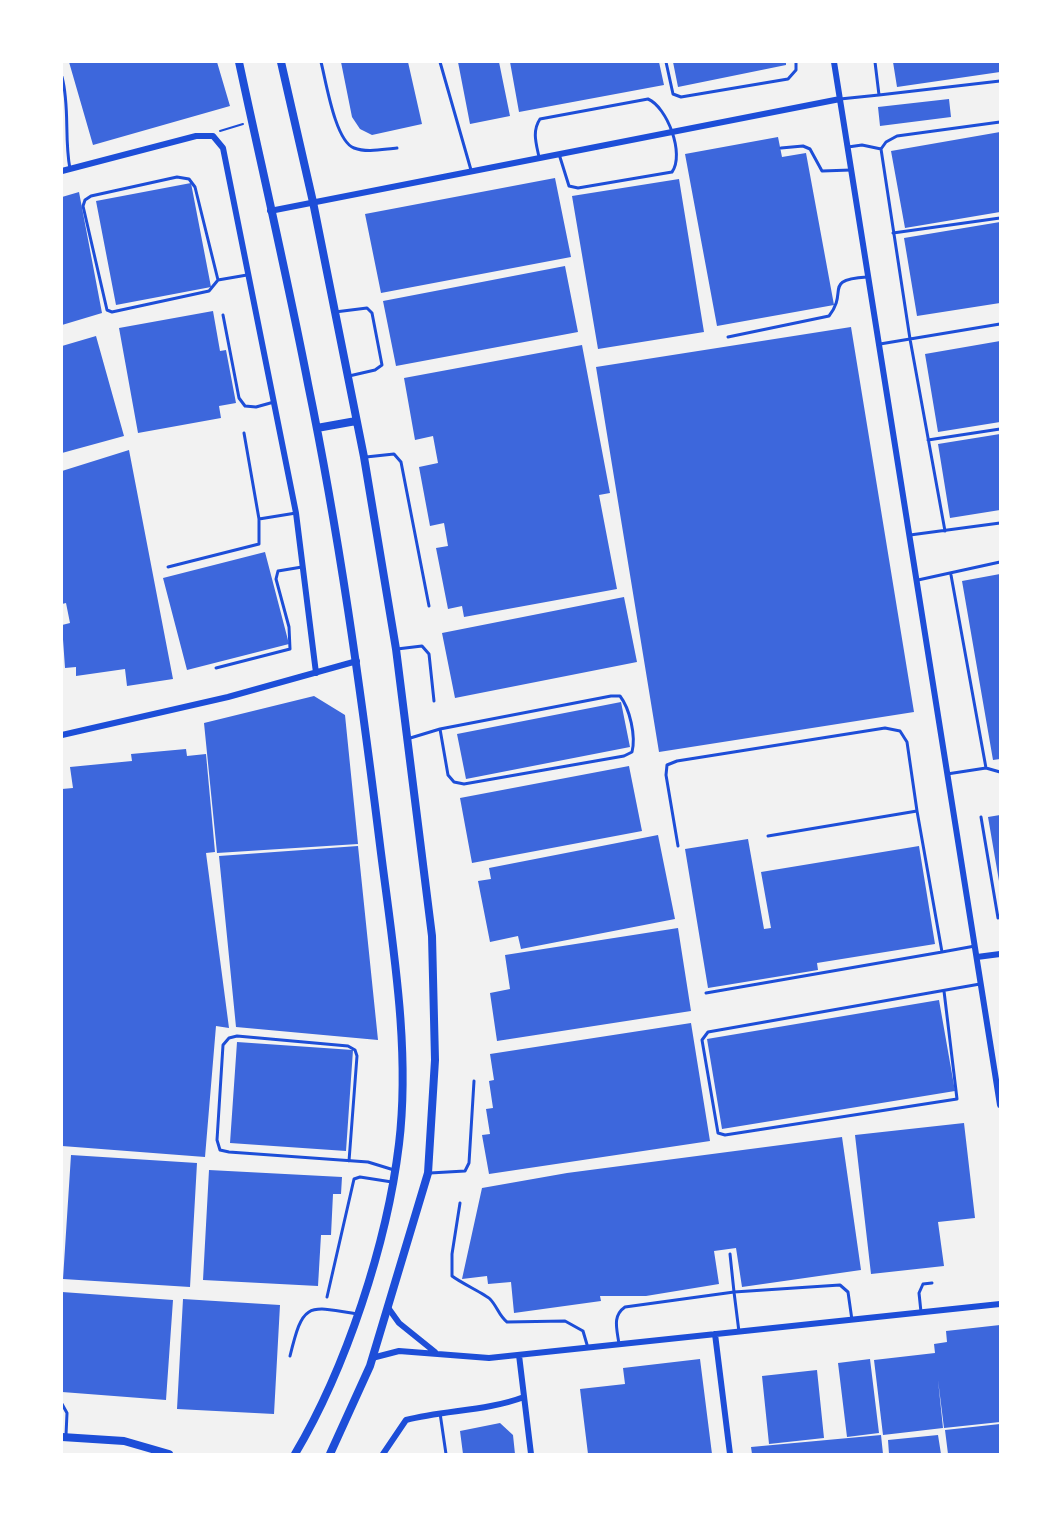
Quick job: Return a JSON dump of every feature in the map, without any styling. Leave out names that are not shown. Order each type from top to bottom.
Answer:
[{"type":"street","points":[[239,62],[317,428],[357,661],[391,942],[402,1060],[400,1141],[380,1241],[337,1371],[296,1455]]},
{"type":"street","points":[[280,62],[313,202],[364,457],[396,649],[432,936],[435,1060],[428,1173],[389,1310],[372,1358],[330,1455]]},
{"type":"street","points":[[834,62],[1000,1105]]},
{"type":"street","points":[[270,211],[840,99]]},
{"type":"street","points":[[62,171],[196,136],[213,136],[223,148],[296,513],[316,674]]},
{"type":"street","points":[[317,428],[357,421]]},
{"type":"street","points":[[62,735],[316,674],[357,661]]},
{"type":"street","points":[[977,957],[1000,954]]},
{"type":"street","points":[[372,1358],[399,1351],[436,1352],[489,1358],[1000,1304]]},
{"type":"street","points":[[389,1310],[399,1323],[436,1352]]},
{"type":"street","points":[[715,1334],[729,1455]]},
{"type":"street","points":[[519,1355],[531,1455]]},
{"type":"street","points":[[383,1455],[406,1420],[440,1412],[503,1405],[524,1397]]},
{"type":"street","points":[[64,1437],[124,1441],[169,1455]]},
{"type":"lane","points":[[321,62],[334,116],[344,139],[351,147],[362,150],[397,148]]},
{"type":"lane","points":[[440,62],[462,147],[472,171]]},
{"type":"lane","points":[[666,62],[673,94],[681,97],[788,78],[796,70],[796,62]]},
{"type":"lane","points":[[875,62],[879,95]]},
{"type":"lane","points":[[62,76],[66,91],[66,148],[70,169]]},
{"type":"lane","points":[[840,99],[1000,81]]},
{"type":"lane","points":[[539,158],[534,136],[535,126],[540,118],[648,99],[658,103],[672,132],[678,157],[672,172],[578,188],[569,186],[559,154]]},
{"type":"lane","points":[[945,531],[910,339],[881,149],[886,142],[897,136],[1000,122]]},
{"type":"lane","points":[[848,147],[862,145],[881,149]]},
{"type":"lane","points":[[781,148],[803,146],[810,149],[822,171],[851,170]]},
{"type":"lane","points":[[218,280],[195,187],[189,179],[177,177],[91,196],[85,200],[83,206],[107,310],[112,312],[208,291],[218,280],[248,275]]},
{"type":"lane","points":[[893,233],[1000,218]]},
{"type":"lane","points":[[728,337],[829,316],[835,308],[838,285],[846,278],[867,277]]},
{"type":"lane","points":[[334,312],[359,307],[367,308],[372,313],[382,358],[382,365],[375,370],[348,376]]},
{"type":"lane","points":[[223,315],[239,398],[245,406],[256,407],[275,402]]},
{"type":"lane","points":[[879,344],[1000,324]]},
{"type":"lane","points":[[928,440],[1000,429]]},
{"type":"lane","points":[[168,567],[259,544],[259,519],[244,433]]},
{"type":"lane","points":[[364,457],[394,454],[401,462],[429,606]]},
{"type":"lane","points":[[259,519],[296,513]]},
{"type":"lane","points":[[908,536],[1000,523]]},
{"type":"lane","points":[[916,580],[951,574],[968,567],[1000,562]]},
{"type":"lane","points":[[216,668],[290,649],[289,627],[276,579],[278,571],[302,567]]},
{"type":"lane","points":[[951,574],[986,768]]},
{"type":"lane","points":[[396,649],[422,646],[426,649],[429,654],[434,701]]},
{"type":"lane","points":[[406,739],[440,729],[620,696],[627,705],[634,745],[632,752],[624,756],[464,784],[454,782],[448,775],[440,729]]},
{"type":"lane","points":[[678,846],[666,775],[667,765],[677,761],[885,728],[900,731],[907,742],[942,952]]},
{"type":"lane","points":[[947,774],[986,768],[1000,772]]},
{"type":"lane","points":[[768,837],[917,811]]},
{"type":"lane","points":[[981,817],[998,918],[1000,917]]},
{"type":"lane","points":[[706,993],[975,946]]},
{"type":"lane","points":[[944,991],[957,1099],[725,1135],[718,1133],[702,1040],[708,1032],[981,984]]},
{"type":"lane","points":[[349,1161],[357,1056],[355,1050],[348,1046],[229,1038],[223,1045],[217,1140],[220,1150],[349,1161],[368,1162],[395,1170]]},
{"type":"lane","points":[[428,1173],[465,1171],[469,1163],[474,1081]]},
{"type":"lane","points":[[327,1297],[354,1179],[360,1177],[392,1182]]},
{"type":"lane","points":[[460,1203],[452,1254],[452,1276],[469,1289],[490,1298],[501,1317],[507,1322],[565,1321],[583,1331],[588,1348]]},
{"type":"lane","points":[[730,1254],[739,1332]]},
{"type":"lane","points":[[921,1312],[919,1293],[922,1284],[932,1283]]},
{"type":"lane","points":[[619,1344],[616,1319],[618,1312],[625,1307],[734,1292],[840,1286],[848,1292],[852,1320]]},
{"type":"lane","points":[[290,1356],[298,1323],[308,1312],[318,1307],[357,1314]]},
{"type":"lane","points":[[62,1404],[67,1413],[64,1437]]},
{"type":"lane","points":[[440,1412],[446,1455]]},
{"type":"path","points":[[213,136],[222,130],[252,122]]},
{"type":"building","points":[[69,62],[217,62],[230,106],[93,145]]},
{"type":"building","points":[[341,62],[408,62],[422,124],[372,135],[360,129],[352,117]]},
{"type":"building","points":[[458,62],[499,62],[510,116],[470,124]]},
{"type":"building","points":[[510,62],[659,62],[664,85],[519,112]]},
{"type":"building","points":[[673,62],[786,62],[786,65],[678,87]]},
{"type":"building","points":[[893,62],[1000,62],[1000,72],[897,87]]},
{"type":"building","points":[[949,99],[951,117],[880,126],[878,107]]},
{"type":"building","points":[[1000,132],[1000,212],[905,228],[891,151]]},
{"type":"building","points":[[778,137],[782,157],[806,153],[834,305],[717,326],[685,154]]},
{"type":"building","points":[[555,178],[571,257],[381,293],[365,214]]},
{"type":"building","points":[[679,179],[704,332],[598,349],[572,196]]},
{"type":"building","points":[[191,183],[211,287],[116,305],[96,201]]},
{"type":"building","points":[[79,192],[102,313],[62,325],[62,197]]},
{"type":"building","points":[[1000,222],[1000,303],[917,316],[904,238]]},
{"type":"building","points":[[565,266],[578,332],[396,366],[383,301]]},
{"type":"building","points":[[213,311],[220,351],[226,350],[236,403],[219,406],[221,418],[138,433],[119,328]]},
{"type":"building","points":[[851,327],[914,712],[659,752],[596,367]]},
{"type":"building","points":[[96,336],[124,436],[62,453],[62,346]]},
{"type":"building","points":[[1000,341],[1000,422],[938,432],[925,354]]},
{"type":"building","points":[[582,345],[610,493],[599,495],[617,589],[464,617],[462,606],[448,609],[436,548],[448,546],[444,523],[430,526],[419,467],[438,463],[433,436],[415,440],[404,378]]},
{"type":"building","points":[[1000,434],[1000,510],[950,518],[938,444]]},
{"type":"building","points":[[129,450],[173,679],[127,686],[125,669],[76,676],[76,667],[65,668],[62,625],[70,623],[66,603],[62,604],[62,471]]},
{"type":"building","points":[[265,552],[289,644],[187,670],[163,578]]},
{"type":"building","points":[[1000,574],[1000,759],[993,760],[962,581]]},
{"type":"building","points":[[624,597],[637,662],[455,698],[442,633]]},
{"type":"building","points":[[314,696],[345,715],[358,844],[217,853],[204,723]]},
{"type":"building","points":[[621,702],[630,747],[466,779],[457,734]]},
{"type":"building","points":[[186,749],[187,756],[206,754],[215,852],[206,853],[229,1028],[216,1026],[205,1157],[62,1146],[62,789],[73,788],[70,767],[132,761],[131,754]]},
{"type":"building","points":[[629,766],[642,831],[472,863],[460,798]]},
{"type":"building","points":[[1000,815],[1000,881],[999,881],[988,817]]},
{"type":"building","points":[[658,835],[675,919],[521,949],[518,936],[490,942],[478,881],[491,879],[489,868]]},
{"type":"building","points":[[748,839],[764,929],[771,928],[761,872],[919,846],[935,944],[817,963],[818,970],[708,988],[685,849]]},
{"type":"building","points":[[358,846],[378,1040],[236,1027],[219,856]]},
{"type":"building","points":[[678,928],[691,1011],[497,1041],[490,993],[510,989],[505,955]]},
{"type":"building","points":[[939,1000],[955,1091],[722,1129],[707,1039]]},
{"type":"building","points":[[691,1023],[710,1141],[489,1174],[482,1135],[490,1134],[486,1109],[493,1108],[489,1081],[494,1080],[490,1054]]},
{"type":"building","points":[[237,1042],[353,1050],[346,1151],[230,1143]]},
{"type":"building","points":[[964,1123],[975,1218],[938,1222],[944,1266],[871,1274],[855,1135]]},
{"type":"building","points":[[842,1137],[861,1270],[742,1287],[736,1248],[714,1251],[719,1284],[646,1296],[600,1296],[601,1301],[514,1313],[511,1282],[488,1284],[487,1276],[462,1279],[482,1188],[567,1173]]},
{"type":"building","points":[[71,1155],[197,1163],[190,1287],[63,1279]]},
{"type":"building","points":[[209,1170],[342,1177],[341,1194],[333,1194],[331,1235],[321,1235],[318,1286],[203,1280]]},
{"type":"building","points":[[62,1292],[173,1300],[166,1400],[62,1392]]},
{"type":"building","points":[[183,1299],[280,1305],[274,1414],[177,1409]]},
{"type":"building","points":[[1000,1325],[1000,1422],[944,1428],[938,1380],[943,1428],[883,1435],[874,1360],[935,1353],[934,1344],[947,1342],[946,1331]]},
{"type":"building","points":[[700,1359],[712,1454],[588,1454],[580,1389],[625,1384],[623,1368]]},
{"type":"building","points":[[870,1359],[879,1433],[847,1437],[838,1363]]},
{"type":"building","points":[[817,1370],[824,1438],[769,1444],[762,1376]]},
{"type":"building","points":[[500,1423],[513,1435],[515,1454],[463,1454],[460,1431]]},
{"type":"building","points":[[1000,1424],[1000,1454],[948,1454],[945,1430]]},
{"type":"building","points":[[881,1435],[883,1454],[752,1454],[751,1447]]},
{"type":"building","points":[[938,1435],[941,1454],[889,1454],[888,1440]]}]
